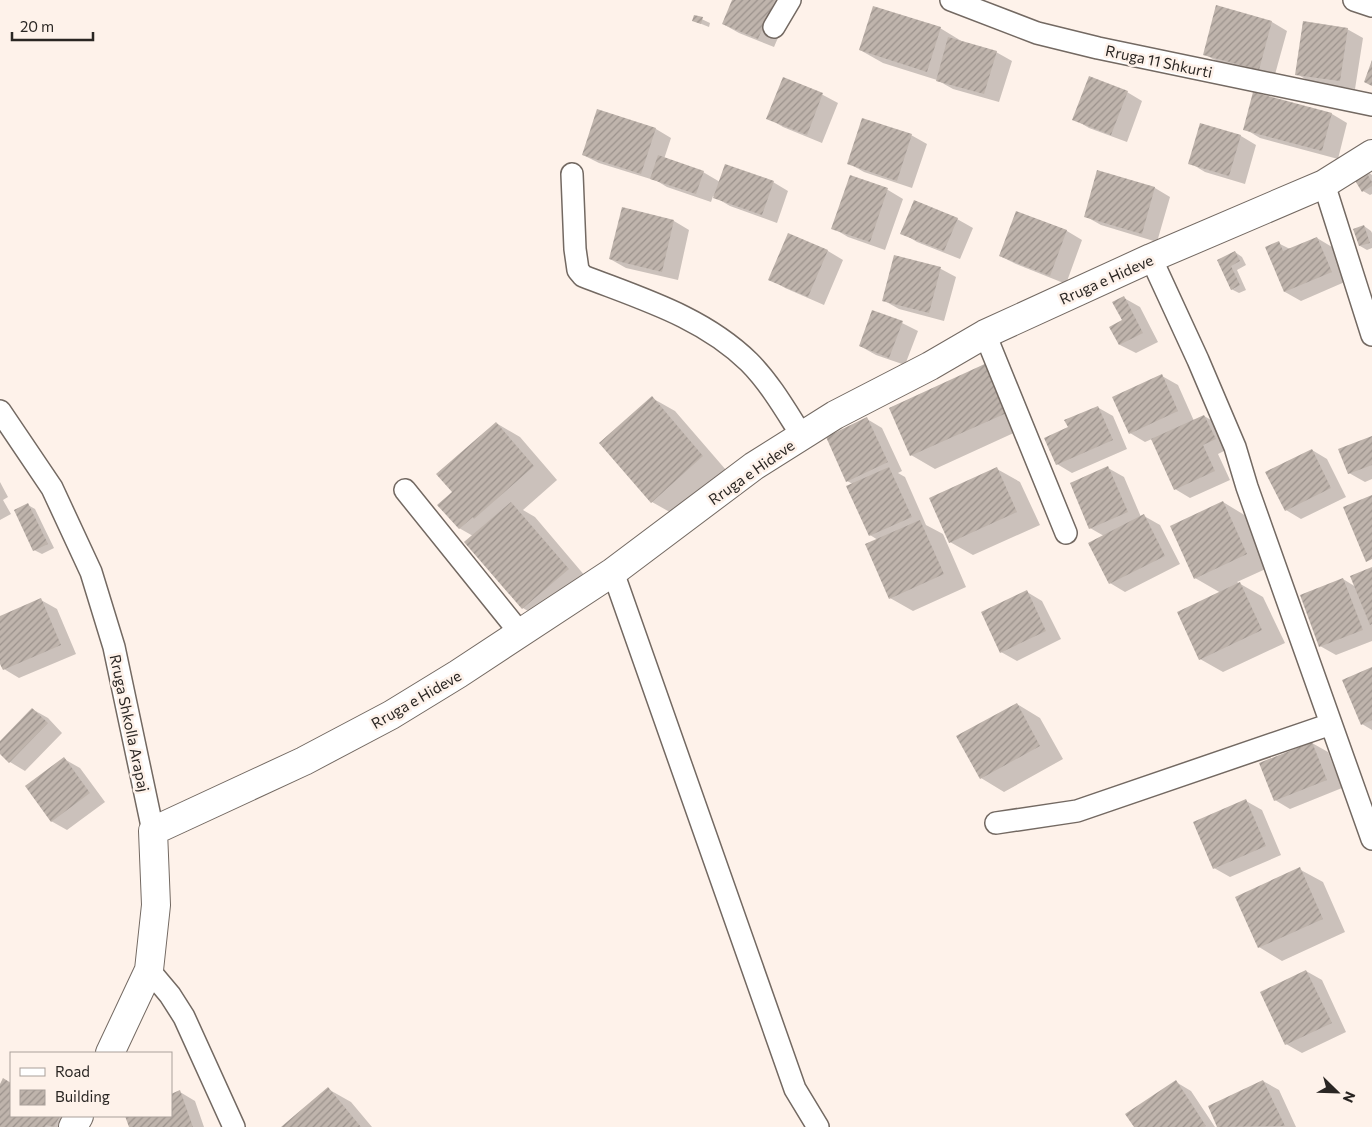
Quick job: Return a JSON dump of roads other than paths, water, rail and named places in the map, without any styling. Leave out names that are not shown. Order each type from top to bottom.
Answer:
[{"type":"main road","name":"Rruga e Hideve","points":[[153,831],[304,761],[399,710],[521,634],[613,572],[754,466],[835,416],[930,366],[985,334],[1151,258],[1324,184],[1372,154]]},
{"type":"main road","name":"Rruga Shkolla Arapaj","points":[[110,1052],[149,970],[156,906],[153,831]]},
{"type":"street","points":[[774,27],[790,0]]},
{"type":"street","name":"Rruga 11 Shkurti","points":[[951,0],[1036,33],[1098,48],[1372,105]]},
{"type":"street","points":[[1354,0],[1372,6]]},
{"type":"street","points":[[572,174],[575,249],[578,270],[583,276],[679,314],[718,335],[750,362],[778,397],[802,436]]},
{"type":"street","points":[[1324,184],[1372,335]]},
{"type":"street","points":[[1151,258],[1198,360],[1235,447],[1247,488],[1372,839]]},
{"type":"street","points":[[985,334],[1066,533]]},
{"type":"street","name":"Rruga Shkolla Arapaj","points":[[0,411],[52,488],[91,572],[114,647],[153,831]]},
{"type":"street","points":[[404,490],[521,634]]},
{"type":"street","points":[[613,572],[795,1089],[818,1127]]},
{"type":"street","points":[[996,823],[1077,810],[1331,724]]},
{"type":"street","points":[[149,970],[170,995],[184,1017],[234,1127]]}]
